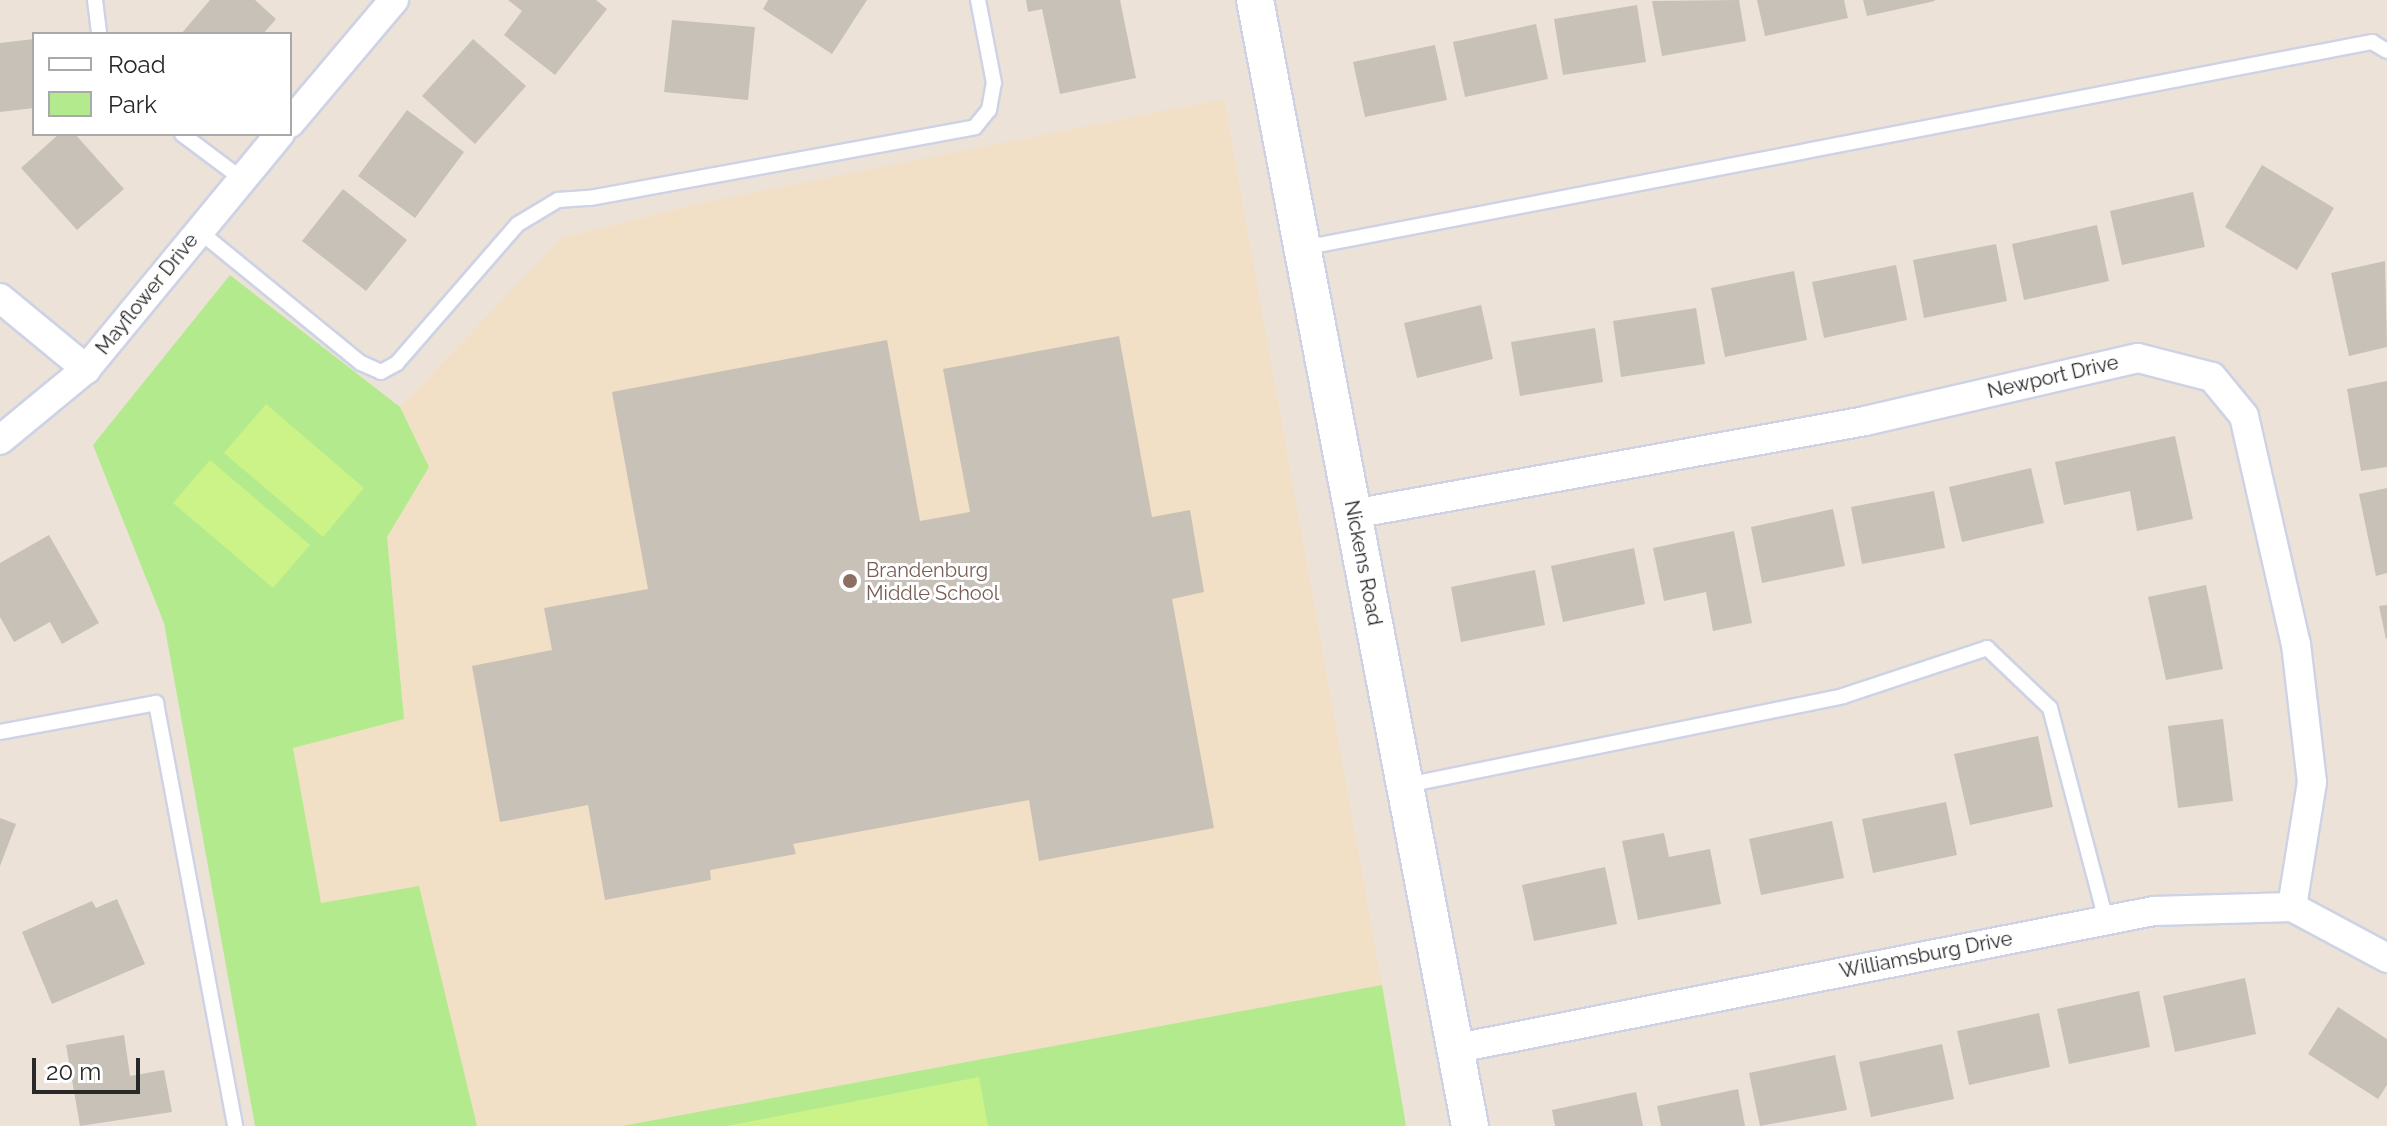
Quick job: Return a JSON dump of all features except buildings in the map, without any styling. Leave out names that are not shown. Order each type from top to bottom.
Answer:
[{"type":"street","points":[[292,121],[394,0]]},
{"type":"street","name":"Nickens Road","points":[[1255,0],[1458,1048],[1470,1126]]},
{"type":"street","name":"Mayflower Drive","points":[[0,440],[86,369],[278,136]]},
{"type":"street","points":[[0,298],[86,369]]},
{"type":"street","name":"Newport Drive","points":[[1353,514],[1865,421],[2138,358],[2212,377],[2244,416],[2296,644],[2312,782],[2292,907]]},
{"type":"street","name":"Williamsburg Drive","points":[[1458,1048],[2154,911],[2292,907],[2387,958]]},
{"type":"lane","points":[[95,0],[99,32]]},
{"type":"lane","points":[[199,231],[361,363],[381,372],[397,363],[518,224],[558,200],[590,198],[975,127],[989,110],[994,83],[978,0]]},
{"type":"lane","points":[[1303,248],[2372,42],[2387,51]]},
{"type":"lane","points":[[185,136],[242,179]]},
{"type":"lane","points":[[1407,785],[1843,696],[1987,648],[2050,708],[2106,920]]},
{"type":"lane","points":[[0,732],[156,703],[235,1126]]},
{"type":"shaded area","name":"Brandenburg Middle School","points":[[1224,99],[1382,985],[622,1126],[477,1126],[419,887],[321,903],[293,748],[404,719],[387,536],[429,467],[400,407],[562,238],[692,205]]},
{"type":"green space","points":[[230,275],[400,407],[429,467],[387,537],[404,719],[293,748],[321,903],[419,886],[477,1126],[255,1126],[164,623],[93,445]]},
{"type":"green space","points":[[266,404],[364,488],[323,537],[224,453]]},
{"type":"green space","points":[[210,460],[310,545],[273,588],[173,503]]},
{"type":"green space","points":[[1382,985],[1406,1126],[622,1126]]},
{"type":"green space","points":[[979,1077],[988,1126],[727,1126]]},
{"type":"place","name":"Brandenburg Middle School","points":[[850,581]]}]
